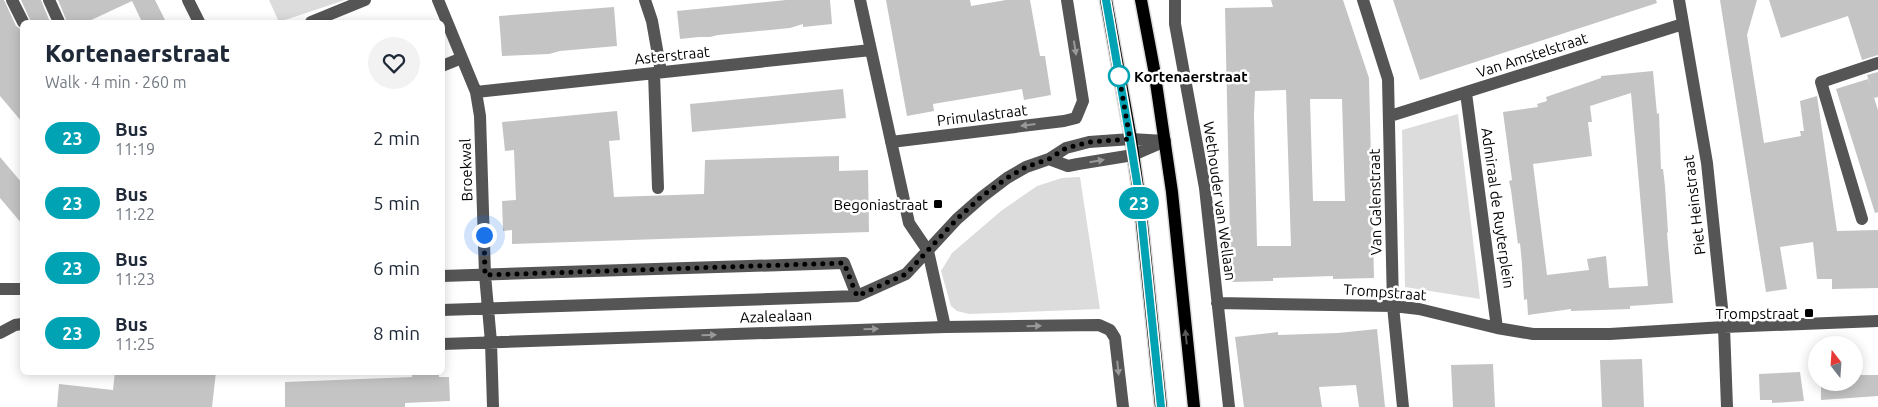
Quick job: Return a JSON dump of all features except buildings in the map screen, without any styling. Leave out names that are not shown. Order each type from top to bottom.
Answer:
[{"type":"main road","points":[[1106,0],[1139,195],[1161,407]]},
{"type":"main road","points":[[1141,0],[1165,141],[1194,407]]},
{"type":"street","points":[[12,0],[22,20]]},
{"type":"street","points":[[49,0],[59,20]]},
{"type":"street","points":[[188,0],[198,20]]},
{"type":"street","points":[[316,20],[364,0]]},
{"type":"street","name":"Broekwal","points":[[438,0],[476,92],[480,116],[485,275],[491,342],[493,407]]},
{"type":"street","points":[[645,0],[652,21],[658,72],[658,188]]},
{"type":"street","points":[[860,0],[909,223],[928,251],[945,327]]},
{"type":"street","name":"Primulastraat","points":[[891,142],[1076,118],[1083,101],[1067,0]]},
{"type":"street","name":"Wethouder van Wellaan","points":[[1175,0],[1174,24],[1205,188],[1229,407]]},
{"type":"street","name":"Van Galenstraat","points":[[1363,0],[1388,79],[1393,306],[1403,407]]},
{"type":"street","name":"Piet Heinstraat","points":[[1679,0],[1707,163],[1724,327],[1727,407]]},
{"type":"street","name":"Van Amstelstraat","points":[[1390,116],[1683,24]]},
{"type":"street","name":"Asterstraat","points":[[476,92],[871,50]]},
{"type":"street","points":[[445,65],[462,58]]},
{"type":"street","points":[[1862,219],[1821,82],[1878,63]]},
{"type":"street","name":"Admiraal de Ruyterplein","points":[[1466,93],[1497,328]]},
{"type":"street","name":"Azalealaan","points":[[445,310],[857,296],[906,274],[957,219],[982,196],[1026,167],[1049,159],[1066,148],[1089,142],[1130,139],[1165,141]]},
{"type":"street","points":[[1049,159],[1068,166],[1133,155],[1165,141]]},
{"type":"street","points":[[445,276],[844,263],[857,296]]},
{"type":"street","points":[[0,289],[20,289]]},
{"type":"street","name":"Trompstraat","points":[[1217,303],[1393,306],[1419,309],[1497,328],[1533,334],[1610,334],[1878,321]]},
{"type":"street","points":[[0,333],[20,324]]},
{"type":"street","name":"Azalealaan","points":[[445,344],[945,327],[1099,325],[1110,330],[1115,338],[1123,407]]},
{"type":"shaded area","points":[[269,0],[345,0],[285,20],[278,20]]},
{"type":"shaded area","points":[[1458,114],[1480,299],[1405,287],[1402,130]]},
{"type":"shaded area","points":[[1080,177],[1100,309],[969,314],[957,311],[951,306],[941,271],[952,253],[1001,211],[1037,186],[1062,178]]},
{"type":"bus line","name":"23","points":[[1106,0],[1139,195],[1161,407]]},
{"type":"place","name":"Kortenaerstraat","points":[[1119,76]]},
{"type":"place","name":"Begoniastraat","points":[[938,204]]},
{"type":"place","name":"Trompstraat","points":[[1809,313]]},
{"type":"route","points":[[484,235],[485,275],[844,263],[857,296],[906,274],[957,219],[982,196],[1026,167],[1049,159],[1066,148],[1089,142],[1130,139],[1119,76]]}]
